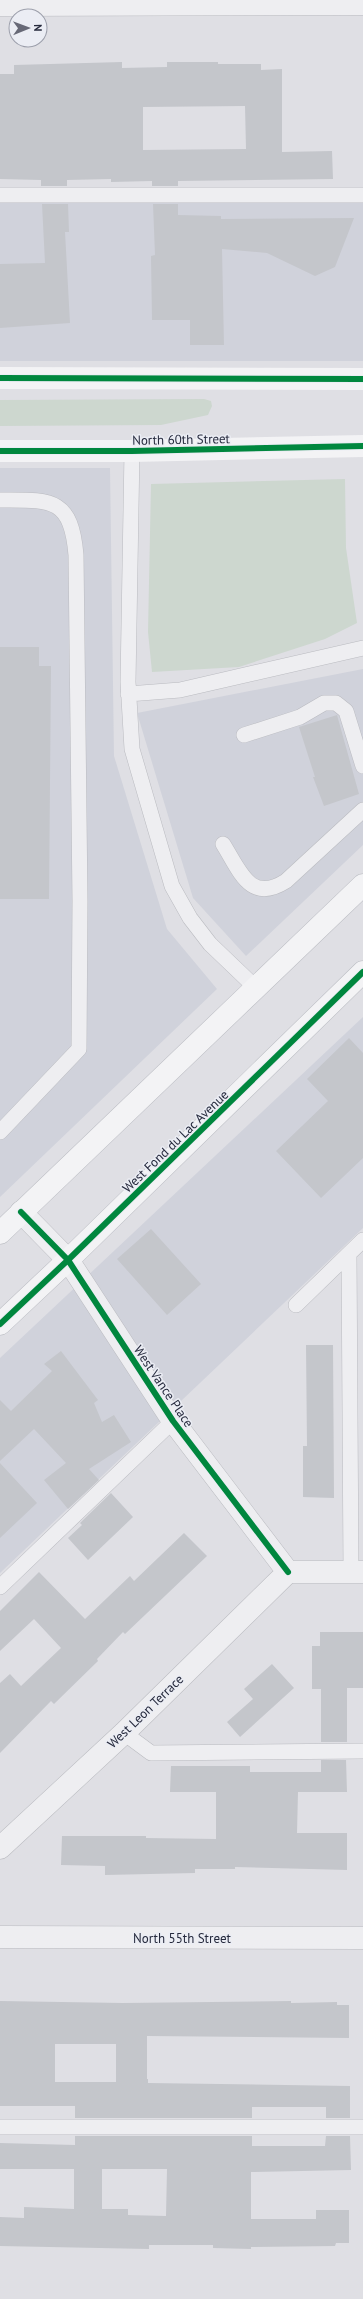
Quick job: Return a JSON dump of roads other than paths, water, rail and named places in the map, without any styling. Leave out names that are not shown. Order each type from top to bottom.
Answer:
[{"type":"main road","points":[[0,378],[363,379]]},
{"type":"main road","name":"North 60th Street","points":[[0,451],[132,451],[363,446]]},
{"type":"main road","points":[[0,1233],[363,885]]},
{"type":"main road","name":"West Fond du Lac Avenue","points":[[0,1324],[68,1260],[363,972]]},
{"type":"street","points":[[0,5],[363,4]]},
{"type":"street","name":"West Vance Place","points":[[22,1212],[68,1260],[173,1421],[288,1572]]},
{"type":"street","points":[[288,1572],[357,1572]]},
{"type":"street","name":"West Leon Terrace","points":[[0,1848],[124,1733],[288,1572]]},
{"type":"street","name":"North 55th Street","points":[[0,1937],[363,1938]]},
{"type":"lane","points":[[0,195],[363,195]]},
{"type":"lane","points":[[132,451],[128,694],[132,748],[172,886],[190,918],[210,944],[256,988]]},
{"type":"lane","points":[[0,500],[38,500],[52,504],[66,514],[74,531],[76,556],[80,908],[79,1049],[0,1132]]},
{"type":"lane","points":[[128,694],[180,690],[363,648]]},
{"type":"lane","points":[[244,735],[300,717],[324,703],[336,703],[346,711],[363,766]]},
{"type":"lane","points":[[224,844],[250,886],[261,890],[273,889],[286,882],[363,810]]},
{"type":"lane","points":[[296,1305],[363,1240]]},
{"type":"lane","points":[[349,1254],[357,1572]]},
{"type":"lane","points":[[0,1587],[173,1421]]},
{"type":"lane","points":[[124,1733],[151,1753],[363,1751]]},
{"type":"lane","points":[[0,2127],[363,2127]]}]
